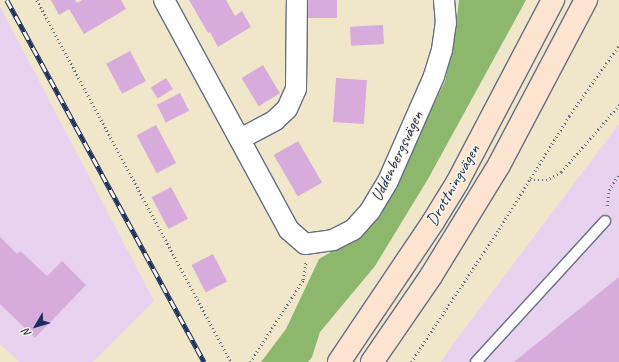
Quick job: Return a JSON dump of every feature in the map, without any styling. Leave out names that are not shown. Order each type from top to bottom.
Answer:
[{"type":"main road","name":"Drottningvägen","points":[[339,362],[433,222],[456,183],[553,0]]},
{"type":"main road","name":"Drottningvägen","points":[[372,362],[431,276],[499,165],[586,0]]},
{"type":"street","points":[[164,0],[289,230],[305,244]]},
{"type":"street","points":[[240,139],[275,120],[287,109],[296,89],[297,0]]},
{"type":"street","name":"Uddenbergsvägen","points":[[305,244],[333,240],[354,230],[370,211],[388,181],[434,76],[442,50],[446,23],[444,0]]},
{"type":"lane","points":[[476,362],[605,221]]},
{"type":"path","points":[[37,0],[231,362]]},
{"type":"path","points":[[411,362],[530,180],[569,116],[619,45]]},
{"type":"path","points":[[530,180],[546,180],[561,172],[619,105]]},
{"type":"path","points":[[605,221],[609,190],[619,174]]},
{"type":"path","points":[[250,362],[303,280],[306,263],[305,244]]},
{"type":"shaded area","points":[[0,6],[154,301],[93,362],[19,362],[0,344]]},
{"type":"shaded area","points":[[619,124],[619,362],[441,362],[453,344]]},
{"type":"green space","points":[[459,0],[526,0],[428,179],[375,266],[320,332],[312,357],[308,362],[261,362],[286,329],[319,259],[348,242],[394,188],[445,81],[454,41]]},
{"type":"building","points":[[51,0],[75,0],[77,3],[82,0],[121,0],[126,9],[84,34],[69,9],[59,15]]},
{"type":"building","points":[[189,0],[226,0],[235,16],[242,11],[251,27],[218,47]]},
{"type":"building","points":[[308,0],[337,0],[337,18],[308,18]]},
{"type":"building","points":[[383,25],[384,44],[351,46],[350,27]]},
{"type":"building","points":[[130,51],[146,81],[122,94],[106,64]]},
{"type":"building","points":[[263,65],[280,93],[259,106],[242,78]]},
{"type":"building","points":[[166,78],[173,89],[158,99],[151,88]]},
{"type":"building","points":[[336,78],[367,80],[364,124],[333,122]]},
{"type":"building","points":[[180,93],[189,111],[166,123],[157,105]]},
{"type":"building","points":[[156,125],[176,163],[157,173],[137,135]]},
{"type":"building","points":[[298,141],[322,183],[298,197],[274,155]]},
{"type":"building","points":[[171,187],[188,219],[168,229],[152,197]]},
{"type":"building","points":[[0,237],[17,254],[20,251],[47,276],[62,261],[86,285],[35,338],[0,304]]},
{"type":"building","points":[[213,254],[227,282],[206,293],[192,265]]},
{"type":"building","points":[[619,277],[619,362],[514,362]]},
{"type":"railway","points":[[7,0],[204,362]]}]
